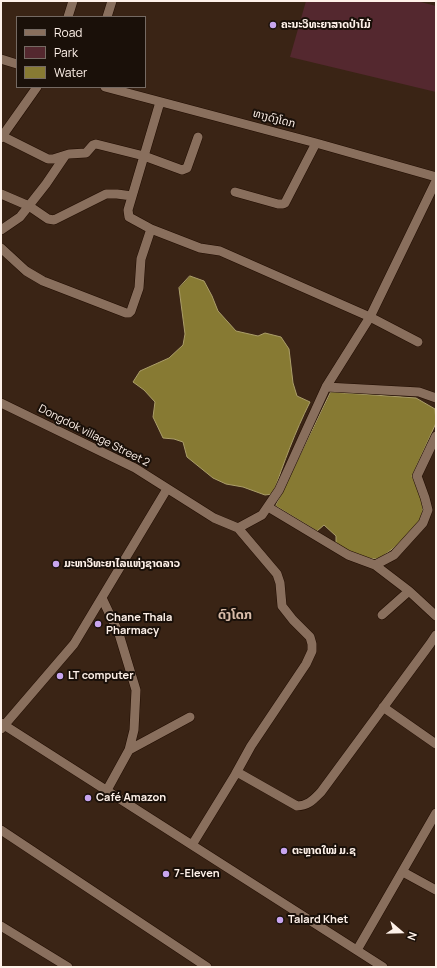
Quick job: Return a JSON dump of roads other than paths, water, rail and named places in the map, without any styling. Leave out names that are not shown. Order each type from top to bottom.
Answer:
[{"type":"street","points":[[68,16],[74,1]]},
{"type":"street","points":[[107,16],[112,1]]},
{"type":"street","points":[[1,60],[16,64]]},
{"type":"street","points":[[36,88],[1,137],[48,159],[86,152],[92,145],[96,144],[144,156],[182,170],[187,168],[198,137]]},
{"type":"street","name":"ທາງດົງໂດກ","points":[[109,88],[316,143],[436,177]]},
{"type":"street","points":[[160,102],[128,210],[129,217],[151,229],[200,248],[220,251],[370,317],[418,342]]},
{"type":"street","points":[[235,192],[278,204],[285,203],[316,143]]},
{"type":"street","points":[[1,230],[20,217],[65,156]]},
{"type":"street","points":[[192,845],[237,772],[251,746],[306,664],[312,651],[310,637],[293,620],[282,606],[280,583],[277,574],[238,528],[262,515],[280,490],[326,387],[370,317],[436,180]]},
{"type":"street","points":[[1,194],[29,206],[48,219],[54,220],[106,194],[132,196]]},
{"type":"street","points":[[1,248],[26,271],[43,281],[126,314],[129,313],[132,307],[139,288],[141,259],[151,229]]},
{"type":"street","points":[[326,387],[419,392],[436,398]]},
{"type":"street","name":"Dongdok village Street 2","points":[[1,403],[135,468],[214,518],[238,528]]},
{"type":"street","points":[[375,565],[394,554],[423,523],[431,505],[417,476],[436,436]]},
{"type":"street","points":[[167,489],[74,644],[2,726],[107,790],[383,967]]},
{"type":"street","points":[[268,507],[348,555],[375,565],[409,591],[436,616]]},
{"type":"street","points":[[382,615],[409,591]]},
{"type":"street","points":[[102,598],[119,634],[136,690],[134,730],[129,750],[107,790]]},
{"type":"street","points":[[237,772],[297,806],[309,804],[321,792],[436,635]]},
{"type":"street","points":[[383,708],[436,744]]},
{"type":"street","points":[[129,750],[190,717]]},
{"type":"street","points":[[357,950],[436,814]]},
{"type":"street","points":[[1,830],[207,967]]},
{"type":"street","points":[[402,872],[436,890]]},
{"type":"street","points":[[1,926],[68,967]]},
{"type":"water","points":[[190,276],[204,281],[218,311],[236,331],[258,336],[265,333],[281,337],[289,349],[293,383],[297,396],[310,402],[290,447],[273,494],[265,495],[243,487],[226,484],[213,478],[187,457],[183,442],[163,438],[153,417],[155,402],[144,390],[133,382],[140,371],[169,358],[183,345],[185,334],[179,288]]},
{"type":"water","points":[[331,392],[416,398],[435,409],[436,423],[412,476],[423,502],[422,518],[404,540],[379,559],[363,558],[336,544],[336,536],[324,525],[317,531],[276,506]]},
{"type":"place","name":"ຄະນະວິທະຍາສາດປ່າໄມ້","points":[[273,25]]},
{"type":"place","name":"ມະຫາວິທະຍາໄລແຫ່ງຊາດລາວ","points":[[56,564]]},
{"type":"place","name":"Chane Thala Pharmacy","points":[[98,624]]},
{"type":"place","name":"LT computer","points":[[60,676]]},
{"type":"place","name":"Café Amazon","points":[[88,798]]},
{"type":"place","name":"ຕະຫຼາດໃໝ່ ມ.ຊ","points":[[284,851]]},
{"type":"place","name":"7-Eleven","points":[[166,874]]},
{"type":"place","name":"Talard Khet","points":[[280,920]]},
{"type":"district","name":"ດົງໂດກ","points":[[235,615]]}]
